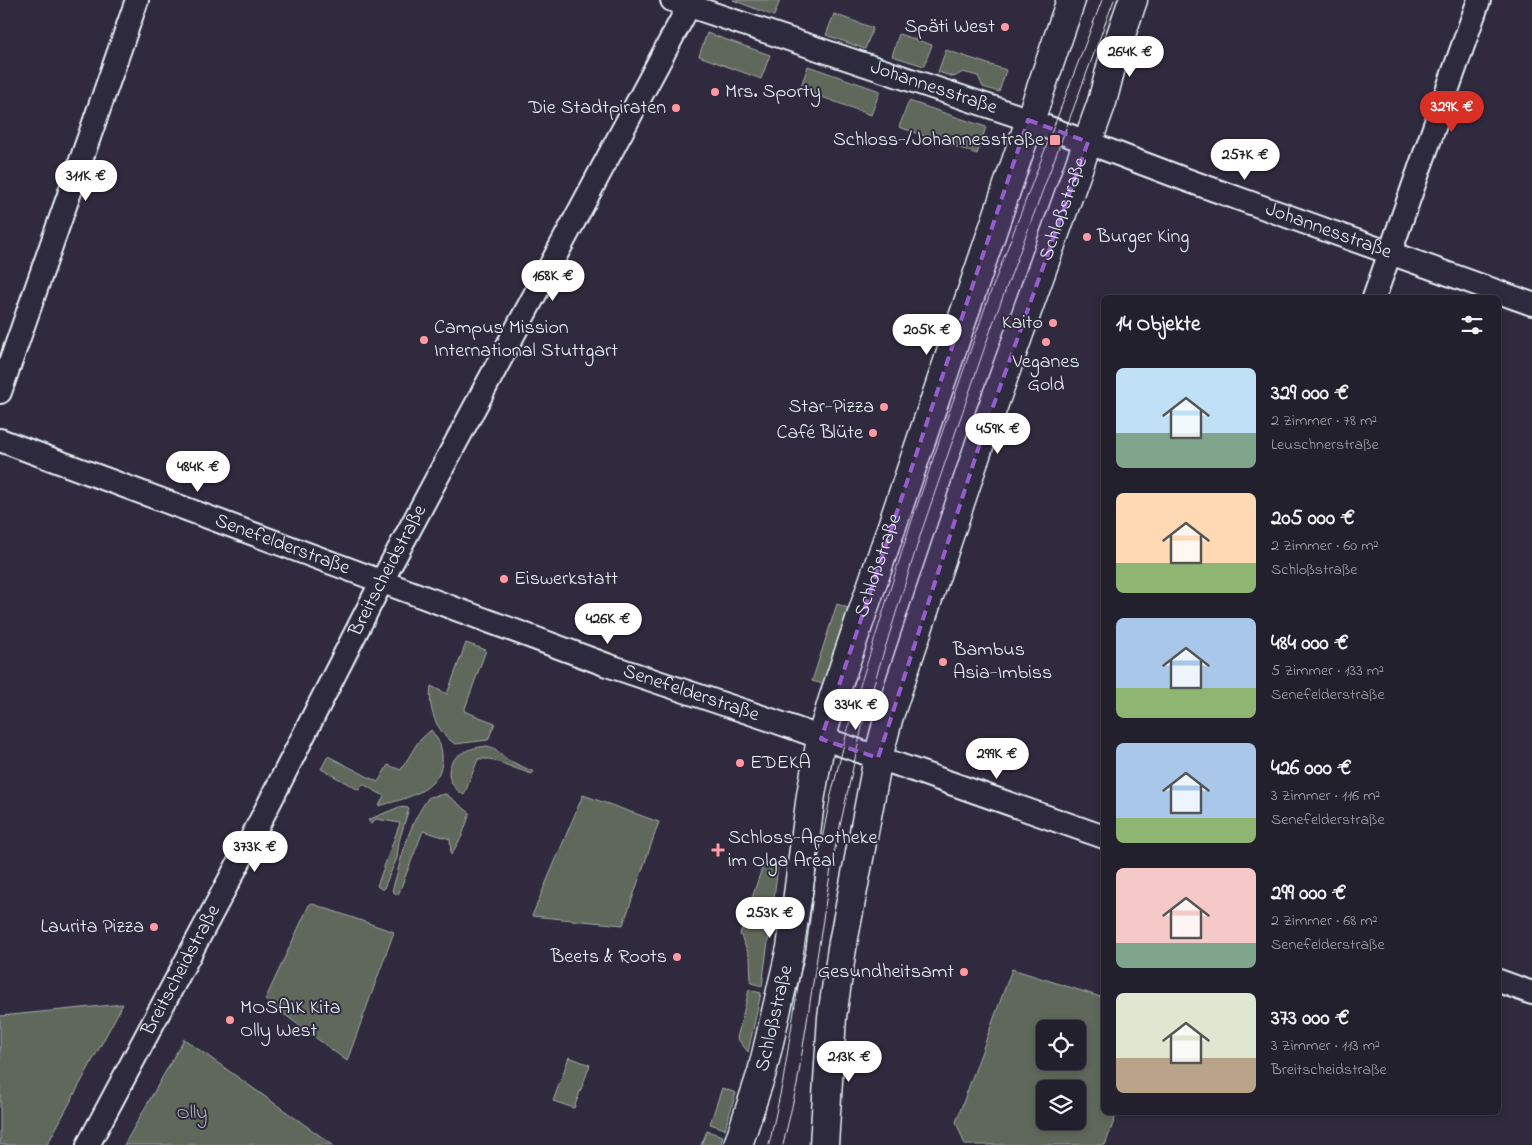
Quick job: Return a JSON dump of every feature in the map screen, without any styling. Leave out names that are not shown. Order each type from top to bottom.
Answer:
[{"type":"street","points":[[0,392],[137,0]]},
{"type":"street","name":"Schloßstraße","points":[[738,1145],[762,1072],[790,948],[811,795],[822,739],[860,614],[992,236],[1028,120],[1070,0]]},
{"type":"street","name":"Schloßstraße","points":[[824,1145],[832,1017],[838,974],[878,758],[889,716],[978,449],[1102,102],[1115,52],[1133,0]]},
{"type":"street","points":[[1375,295],[1479,0]]},
{"type":"street","name":"Johannesstraße","points":[[684,2],[1028,120],[1390,254],[1532,304]]},
{"type":"street","name":"Breitscheidstraße","points":[[88,1145],[247,847],[382,581],[684,2]]},
{"type":"street","name":"Senefelderstraße","points":[[0,440],[607,665],[772,720],[1101,836]]},
{"type":"street","points":[[1501,982],[1532,994]]},
{"type":"highlighted area","points":[[1028,120],[1088,142],[981,440],[878,758],[821,739]]},
{"type":"green space","points":[[733,0],[780,0],[774,16]]},
{"type":"green space","points":[[834,14],[873,28],[865,49],[826,35]]},
{"type":"green space","points":[[707,33],[770,55],[761,79],[699,56]]},
{"type":"green space","points":[[899,34],[932,45],[924,66],[892,56]]},
{"type":"green space","points":[[946,50],[1006,70],[999,92],[983,87],[978,76],[963,72],[954,77],[938,72]]},
{"type":"green space","points":[[808,66],[880,91],[871,115],[800,89]]},
{"type":"green space","points":[[909,101],[986,127],[977,154],[899,127]]},
{"type":"green space","points":[[837,604],[848,608],[823,684],[812,681]]},
{"type":"green space","points":[[466,643],[486,650],[464,711],[495,723],[488,740],[455,744],[438,726],[432,711],[430,695],[431,686],[447,694]]},
{"type":"green space","points":[[431,730],[441,748],[442,762],[439,772],[434,781],[427,787],[409,797],[379,806],[384,796],[363,784],[359,790],[321,769],[328,756],[378,782],[388,765],[401,770],[418,742]]},
{"type":"green space","points":[[487,746],[494,748],[508,760],[534,772],[531,774],[490,759],[478,759],[464,795],[453,785],[450,779],[449,773],[452,761],[464,752]]},
{"type":"green space","points":[[446,794],[470,813],[462,836],[451,855],[450,839],[423,831],[398,895],[392,891],[406,842],[415,819],[429,797]]},
{"type":"green space","points":[[583,795],[659,822],[623,925],[532,916]]},
{"type":"green space","points":[[399,807],[409,808],[399,841],[397,858],[383,890],[377,886],[400,823],[376,819],[371,824],[368,820]]},
{"type":"green space","points":[[763,865],[778,867],[762,986],[751,983],[750,957],[740,934]]},
{"type":"green space","points":[[310,903],[394,932],[347,1061],[265,1000]]},
{"type":"green space","points":[[1012,969],[1101,997],[1101,1115],[1116,1115],[1105,1145],[965,1145],[956,1122]]},
{"type":"green space","points":[[749,990],[761,993],[748,1052],[737,1038]]},
{"type":"green space","points":[[123,1004],[47,1145],[0,1145],[0,1016]]},
{"type":"green space","name":"Olly","points":[[184,1039],[333,1145],[124,1145]]},
{"type":"green space","points":[[569,1057],[590,1065],[574,1108],[553,1101]]},
{"type":"green space","points":[[722,1088],[736,1093],[725,1129],[710,1124]]},
{"type":"green space","points":[[707,1131],[723,1136],[720,1145],[701,1145]]},
{"type":"tram line","points":[[769,1145],[783,1081],[818,860],[830,799],[854,705],[909,529],[988,299],[1102,0]]},
{"type":"tram line","points":[[783,1145],[797,1085],[832,862],[866,709],[921,533],[992,326],[1114,0]]},
{"type":"place","name":"Späti West","points":[[1005,27]]},
{"type":"place","name":"Mrs. Sporty","points":[[715,92]]},
{"type":"place","name":"Die Stadtpiraten","points":[[676,108]]},
{"type":"place","name":"Schloss-/Johannesstraße","points":[[1055,140]]},
{"type":"place","name":"Burger King","points":[[1087,237]]},
{"type":"place","name":"Kaito","points":[[1053,323]]},
{"type":"place","name":"Campus Mission International Stuttgart","points":[[424,340]]},
{"type":"place","name":"Veganes Gold","points":[[1046,342]]},
{"type":"place","name":"Star-Pizza","points":[[884,407]]},
{"type":"place","name":"Café Blüte","points":[[873,433]]},
{"type":"place","name":"Eiswerkstatt","points":[[504,579]]},
{"type":"place","name":"Bambus Asia-Imbiss","points":[[943,662]]},
{"type":"place","name":"EDEKA","points":[[740,763]]},
{"type":"place","name":"Schloss-Apotheke im Olga Areal","points":[[718,850]]},
{"type":"place","name":"Laurita Pizza","points":[[154,927]]},
{"type":"place","name":"Beets & Roots","points":[[677,957]]},
{"type":"place","name":"Gesundheitsamt","points":[[964,972]]},
{"type":"place","name":"MOSAIK Kita Olly West","points":[[230,1020]]}]
